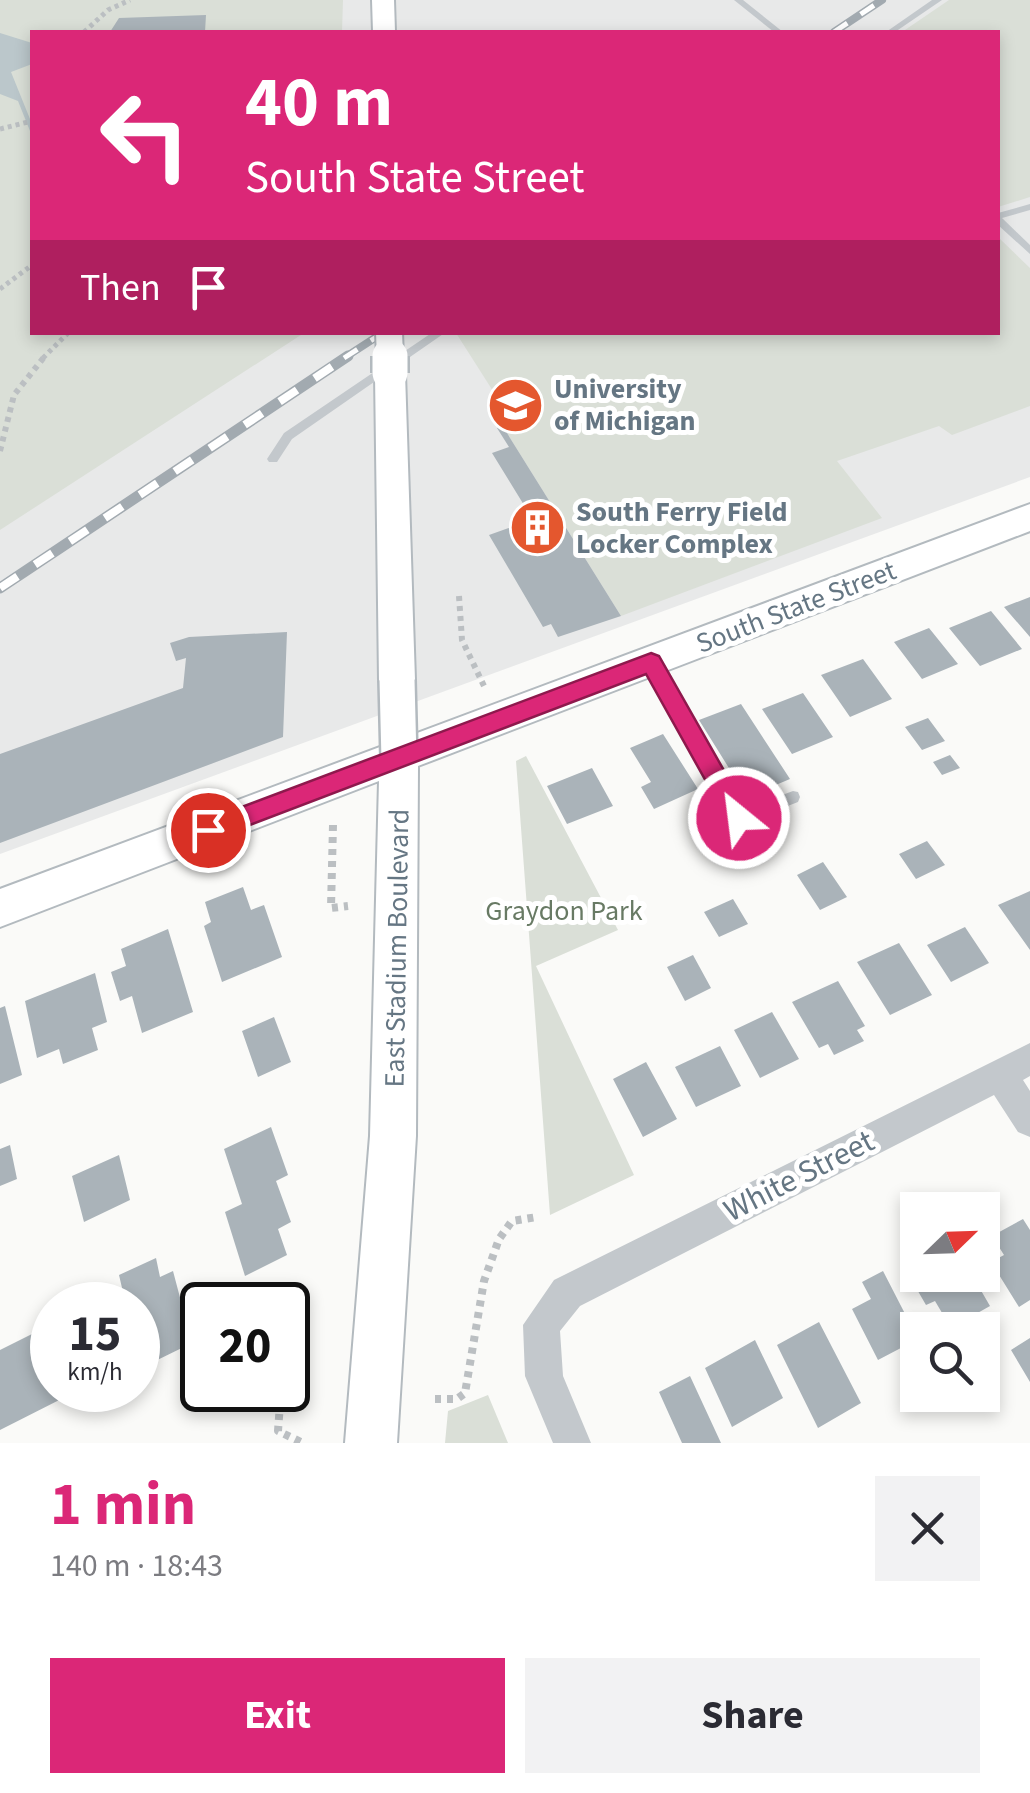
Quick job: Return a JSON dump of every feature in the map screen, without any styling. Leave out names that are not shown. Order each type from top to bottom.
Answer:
[{"type":"main road","points":[[383,0],[384,30]]},
{"type":"main road","name":"East Stadium Boulevard","points":[[371,1443],[394,1136],[400,844],[389,335]]},
{"type":"main road","name":"South State Street","points":[[0,908],[1030,517]]},
{"type":"street","points":[[1015,1066],[1030,1120]]},
{"type":"street","name":"White Street","points":[[572,1443],[544,1376],[541,1325],[567,1293],[1015,1066]]},
{"type":"lane","points":[[893,30],[938,0]]},
{"type":"lane","points":[[740,1],[776,30]]},
{"type":"lane","points":[[1000,217],[1030,206]]},
{"type":"lane","points":[[1000,220],[1030,252]]},
{"type":"lane","points":[[273,459],[288,436],[437,335]]},
{"type":"lane","points":[[651,662],[739,818],[793,797]]},
{"type":"path","points":[[86,30],[108,10],[130,0]]},
{"type":"path","points":[[0,129],[30,122]]},
{"type":"path","points":[[0,289],[30,270]]},
{"type":"path","points":[[0,451],[6,440],[8,408],[18,387],[66,335]]},
{"type":"path","points":[[458,596],[462,640],[484,686]]},
{"type":"path","points":[[332,825],[331,908],[348,906]]},
{"type":"path","points":[[435,1399],[457,1399],[465,1393],[478,1312],[504,1234],[512,1222],[537,1217]]},
{"type":"path","points":[[280,1412],[278,1431],[303,1443]]},
{"type":"shaded area","name":"University of Michigan","points":[[0,0],[1030,0],[1030,477],[0,854]]},
{"type":"shaded area","points":[[0,33],[30,42],[30,65],[11,72],[30,119],[30,131],[18,101],[0,94]]},
{"type":"green space","points":[[0,0],[343,0],[342,30],[30,30],[30,335],[301,335],[0,530]]},
{"type":"green space","points":[[949,0],[1030,0],[1030,197],[1000,206],[1000,30],[905,30]]},
{"type":"green space","points":[[1000,239],[1030,268],[1030,406],[952,435],[939,426],[837,461],[882,518],[621,616],[502,425],[512,421],[457,335],[1000,335]]},
{"type":"green space","name":"Graydon Park","points":[[526,756],[618,930],[536,966],[634,1175],[550,1215],[516,761]]},
{"type":"green space","points":[[488,1395],[508,1443],[445,1443],[448,1411]]},
{"type":"building","points":[[206,15],[205,30],[111,30],[119,18]]},
{"type":"building","name":"South Ferry Field Locker Complex","points":[[502,425],[621,616],[558,637],[551,624],[543,627],[489,535],[525,522],[519,512],[527,510],[492,453],[509,447],[497,428]]},
{"type":"building","points":[[1030,597],[1030,637],[1004,607]]},
{"type":"building","points":[[991,611],[1022,649],[980,666],[949,628]]},
{"type":"building","points":[[929,628],[958,664],[922,679],[894,642]]},
{"type":"building","points":[[287,632],[283,737],[0,843],[0,754],[183,688],[186,658],[176,661],[170,643],[189,637]]},
{"type":"building","points":[[863,659],[892,699],[850,717],[821,675]]},
{"type":"building","points":[[803,693],[833,737],[792,754],[762,709]]},
{"type":"building","points":[[741,704],[790,779],[747,797],[699,720]]},
{"type":"building","points":[[928,718],[945,741],[922,750],[905,727]]},
{"type":"building","points":[[663,734],[698,789],[654,809],[641,787],[651,782],[630,748]]},
{"type":"building","points":[[950,755],[960,768],[942,775],[933,762]]},
{"type":"building","points":[[592,768],[613,806],[567,824],[547,786]]},
{"type":"building","points":[[927,841],[945,865],[916,879],[899,854]]},
{"type":"building","points":[[823,862],[847,897],[820,910],[797,875]]},
{"type":"building","points":[[243,887],[251,910],[264,905],[282,957],[222,982],[204,926],[211,922],[205,902]]},
{"type":"building","points":[[1030,891],[1030,950],[998,905]]},
{"type":"building","points":[[733,899],[748,924],[719,937],[704,912]]},
{"type":"building","points":[[965,927],[989,963],[951,982],[927,945]]},
{"type":"building","points":[[168,929],[193,1012],[142,1033],[132,996],[120,1001],[111,972],[126,966],[121,949]]},
{"type":"building","points":[[899,943],[932,995],[890,1015],[857,962]]},
{"type":"building","points":[[693,955],[711,988],[685,1001],[667,967]]},
{"type":"building","points":[[95,973],[107,1022],[92,1028],[98,1050],[63,1064],[59,1049],[37,1058],[25,1001]]},
{"type":"building","points":[[838,981],[865,1026],[857,1030],[864,1041],[834,1055],[828,1044],[819,1048],[792,1002]]},
{"type":"building","points":[[5,1006],[22,1075],[0,1084],[0,1008]]},
{"type":"building","points":[[772,1012],[799,1059],[760,1078],[734,1030]]},
{"type":"building","points":[[274,1017],[291,1062],[258,1077],[242,1031]]},
{"type":"building","points":[[720,1046],[741,1086],[696,1107],[675,1067]]},
{"type":"building","points":[[646,1062],[677,1119],[643,1137],[613,1079]]},
{"type":"building","points":[[271,1127],[288,1175],[276,1181],[291,1222],[278,1229],[287,1255],[245,1276],[225,1212],[242,1204],[224,1149]]},
{"type":"building","points":[[10,1145],[17,1179],[0,1186],[0,1149]]},
{"type":"building","points":[[119,1155],[130,1200],[84,1222],[72,1176]]},
{"type":"building","points":[[1023,1219],[1030,1230],[1030,1300],[1019,1307],[1000,1276],[1000,1257],[1004,1255],[1000,1232]]},
{"type":"building","points":[[156,1258],[160,1277],[173,1271],[180,1298],[180,1349],[160,1359],[160,1282],[121,1282],[119,1275]]},
{"type":"building","points":[[883,1271],[904,1312],[900,1312],[900,1348],[878,1360],[852,1309],[871,1299],[862,1282]]},
{"type":"building","points":[[918,1292],[982,1292],[990,1306],[979,1312],[942,1312],[935,1301],[926,1305]]},
{"type":"building","points":[[819,1322],[861,1403],[818,1428],[777,1345]]},
{"type":"building","points":[[30,1335],[30,1412],[36,1412],[0,1430],[0,1350]]},
{"type":"building","points":[[1030,1338],[1030,1382],[1011,1350]]},
{"type":"building","points":[[755,1340],[783,1398],[732,1427],[705,1368]]},
{"type":"building","points":[[690,1376],[721,1443],[682,1443],[659,1392]]},
{"type":"railway","points":[[837,30],[882,0]]},
{"type":"railway","points":[[344,358],[379,335]]},
{"type":"railway","points":[[0,588],[348,356]]},
{"type":"place","name":"University of Michigan","points":[[515,405]]},
{"type":"place","name":"South Ferry Field Locker Complex","points":[[537,528]]},
{"type":"route","points":[[208,830],[651,662],[739,818]]}]
